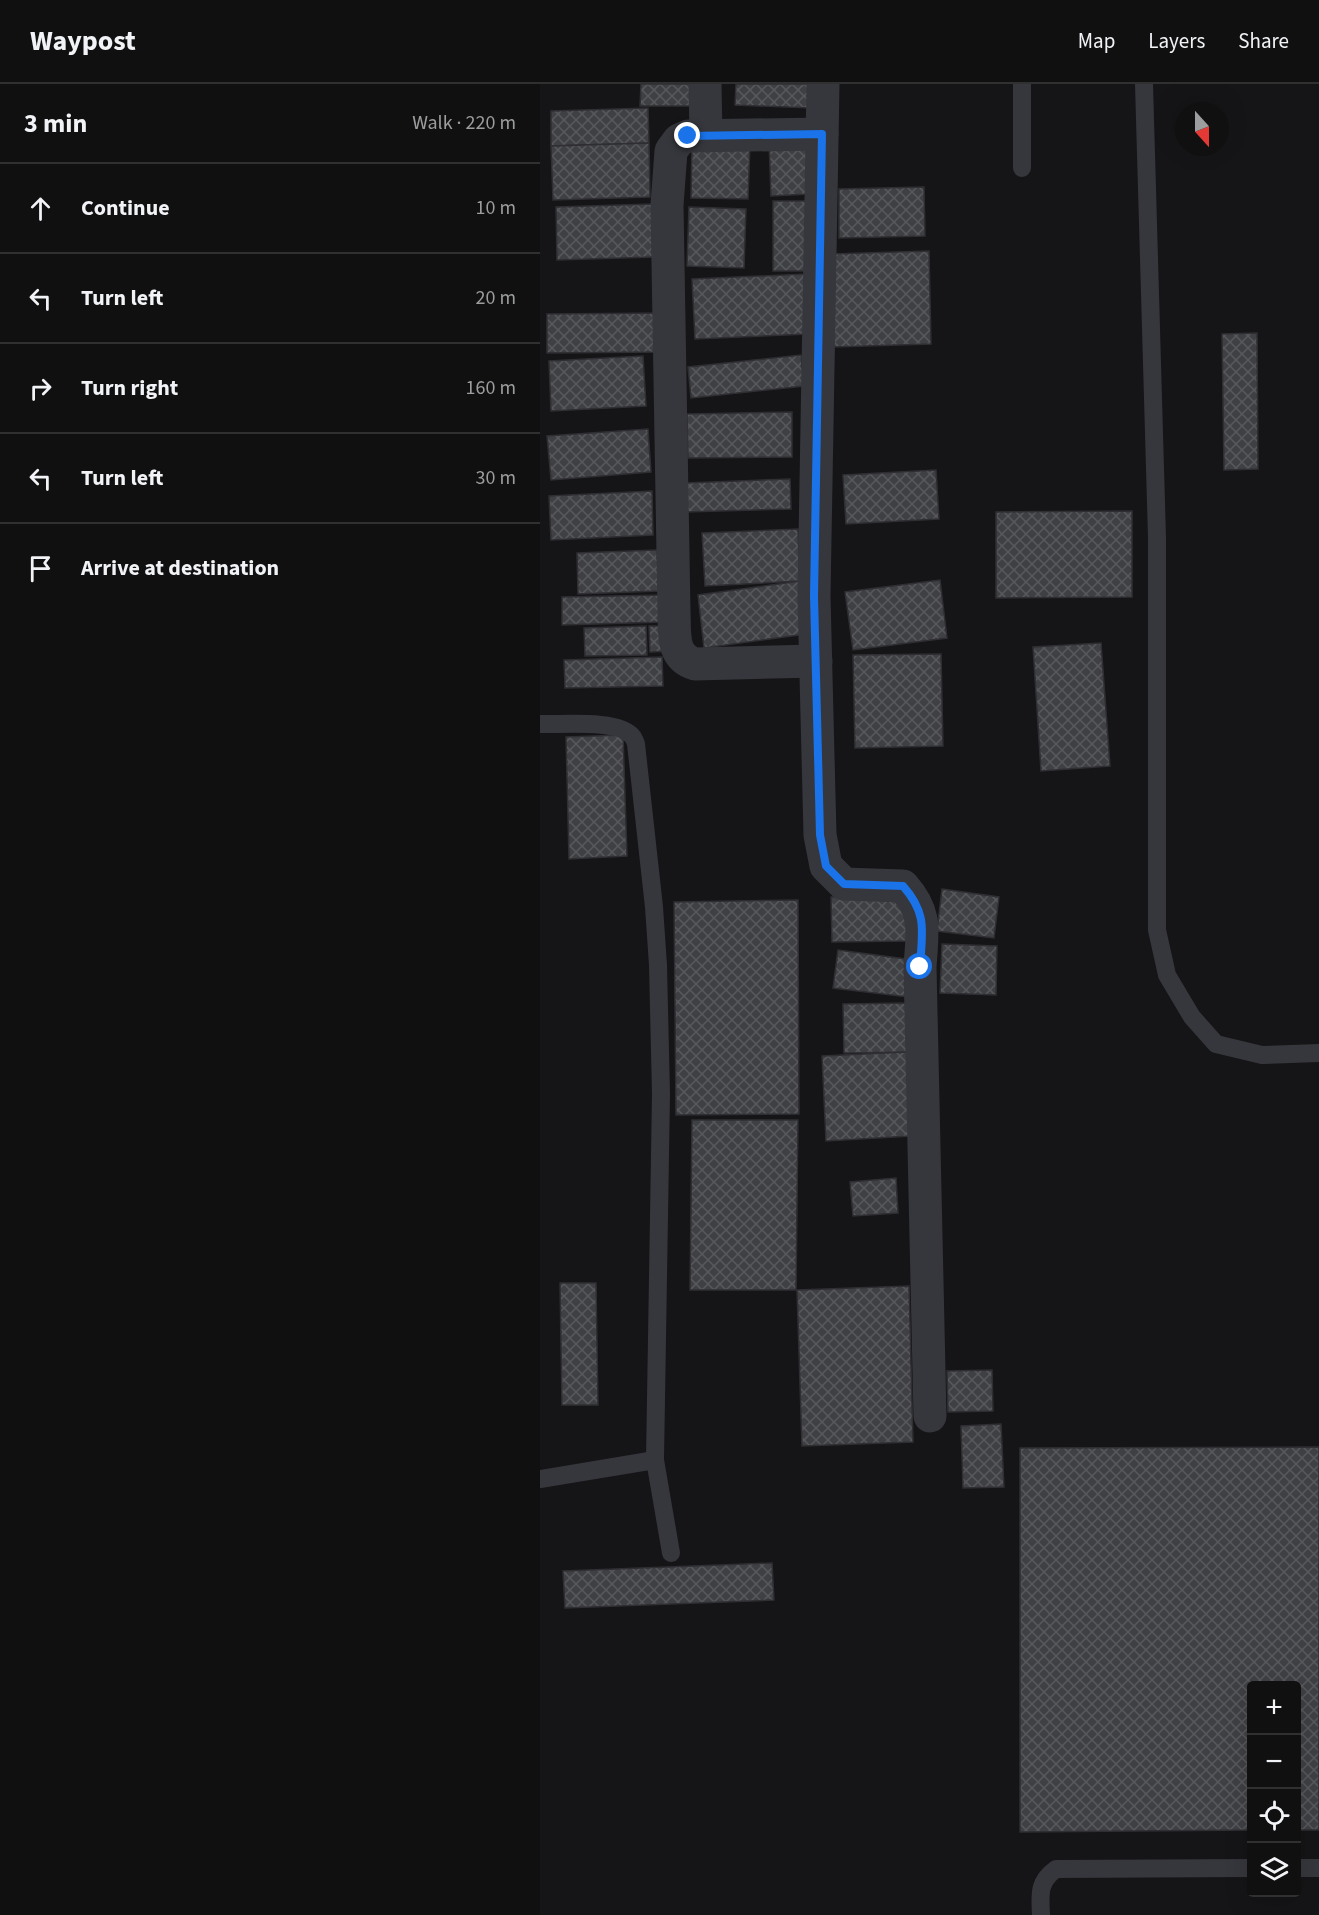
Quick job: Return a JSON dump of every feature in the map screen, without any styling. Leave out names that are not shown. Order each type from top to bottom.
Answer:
[{"type":"street","points":[[705,84],[706,136]]},
{"type":"street","points":[[823,84],[814,596],[820,835],[826,866],[844,884],[903,886],[914,899],[922,921],[920,979],[930,1416]]},
{"type":"street","points":[[816,661],[695,664],[681,657],[676,648],[667,205],[671,151],[679,140],[688,136],[822,134]]},
{"type":"lane","points":[[1022,84],[1022,168]]},
{"type":"lane","points":[[1144,84],[1157,538],[1157,930],[1167,975],[1192,1017],[1216,1044],[1262,1055],[1319,1053]]},
{"type":"lane","points":[[540,724],[602,725],[619,728],[632,735],[636,744],[654,907],[660,1059],[655,1460],[671,1553]]},
{"type":"lane","points":[[540,1479],[655,1460]]},
{"type":"lane","points":[[1041,1915],[1040,1892],[1045,1877],[1056,1869],[1247,1868]]},
{"type":"lane","points":[[1301,1868],[1319,1868]]},
{"type":"building","points":[[641,84],[697,84],[697,106],[640,106]]},
{"type":"building","points":[[736,84],[813,84],[812,108],[735,105]]},
{"type":"building","points":[[648,108],[649,143],[551,146],[551,111]]},
{"type":"building","points":[[809,139],[810,194],[771,196],[769,141]]},
{"type":"building","points":[[692,142],[750,143],[748,199],[691,198]]},
{"type":"building","points":[[649,143],[650,197],[553,200],[551,146]]},
{"type":"building","points":[[924,187],[925,236],[839,238],[839,189]]},
{"type":"building","points":[[773,201],[811,201],[811,271],[773,271]]},
{"type":"building","points":[[652,204],[654,257],[557,260],[556,207]]},
{"type":"building","points":[[689,207],[746,209],[744,268],[687,266]]},
{"type":"building","points":[[929,251],[931,344],[833,347],[831,254]]},
{"type":"building","points":[[806,274],[808,334],[695,339],[692,279]]},
{"type":"building","points":[[662,313],[661,352],[547,353],[547,314]]},
{"type":"building","points":[[1257,333],[1258,469],[1224,470],[1222,334]]},
{"type":"building","points":[[801,355],[804,386],[691,398],[688,367]]},
{"type":"building","points":[[643,356],[646,406],[551,411],[549,361]]},
{"type":"building","points":[[792,412],[792,457],[688,458],[687,414]]},
{"type":"building","points":[[648,429],[651,472],[551,480],[547,436]]},
{"type":"building","points":[[936,470],[939,519],[846,524],[843,475]]},
{"type":"building","points":[[790,479],[791,509],[686,512],[685,483]]},
{"type":"building","points":[[652,491],[653,535],[551,540],[549,496]]},
{"type":"building","points":[[1132,511],[1132,597],[996,598],[996,512]]},
{"type":"building","points":[[798,529],[800,581],[705,586],[702,533]]},
{"type":"building","points":[[657,550],[659,591],[578,594],[577,553]]},
{"type":"building","points":[[940,580],[947,638],[853,650],[845,592]]},
{"type":"building","points":[[800,581],[806,634],[704,648],[698,595]]},
{"type":"building","points":[[664,595],[664,622],[562,625],[562,597]]},
{"type":"building","points":[[646,626],[647,655],[585,656],[584,628]]},
{"type":"building","points":[[649,626],[671,626],[672,651],[650,652]]},
{"type":"building","points":[[1101,643],[1110,766],[1041,771],[1033,647]]},
{"type":"building","points":[[941,654],[943,746],[855,748],[853,655]]},
{"type":"building","points":[[662,657],[663,686],[565,688],[564,660]]},
{"type":"building","points":[[623,735],[627,856],[569,859],[566,737]]},
{"type":"building","points":[[942,889],[999,897],[994,938],[937,931]]},
{"type":"building","points":[[909,896],[910,941],[832,942],[831,897]]},
{"type":"building","points":[[798,900],[799,1114],[676,1115],[674,902]]},
{"type":"building","points":[[942,944],[997,946],[996,995],[940,993]]},
{"type":"building","points":[[838,950],[913,960],[908,997],[833,988]]},
{"type":"building","points":[[906,1003],[907,1052],[844,1053],[843,1004]]},
{"type":"building","points":[[907,1052],[911,1136],[826,1141],[822,1056]]},
{"type":"building","points":[[692,1120],[798,1120],[796,1290],[690,1290]]},
{"type":"building","points":[[896,1178],[898,1213],[853,1216],[850,1182]]},
{"type":"building","points":[[560,1283],[596,1283],[598,1405],[562,1405]]},
{"type":"building","points":[[909,1286],[913,1442],[802,1446],[797,1290]]},
{"type":"building","points":[[992,1370],[993,1411],[948,1412],[947,1371]]},
{"type":"building","points":[[1001,1424],[1004,1487],[963,1488],[961,1426]]},
{"type":"building","points":[[1319,1447],[1319,1830],[1301,1830],[1301,1681],[1247,1681],[1247,1830],[1020,1832],[1020,1448]]},
{"type":"building","points":[[772,1563],[774,1600],[565,1608],[563,1571]]},
{"type":"route","points":[[688,136],[822,134],[814,596],[820,835],[826,866],[844,884],[903,886],[914,899],[922,921],[920,967]]}]
